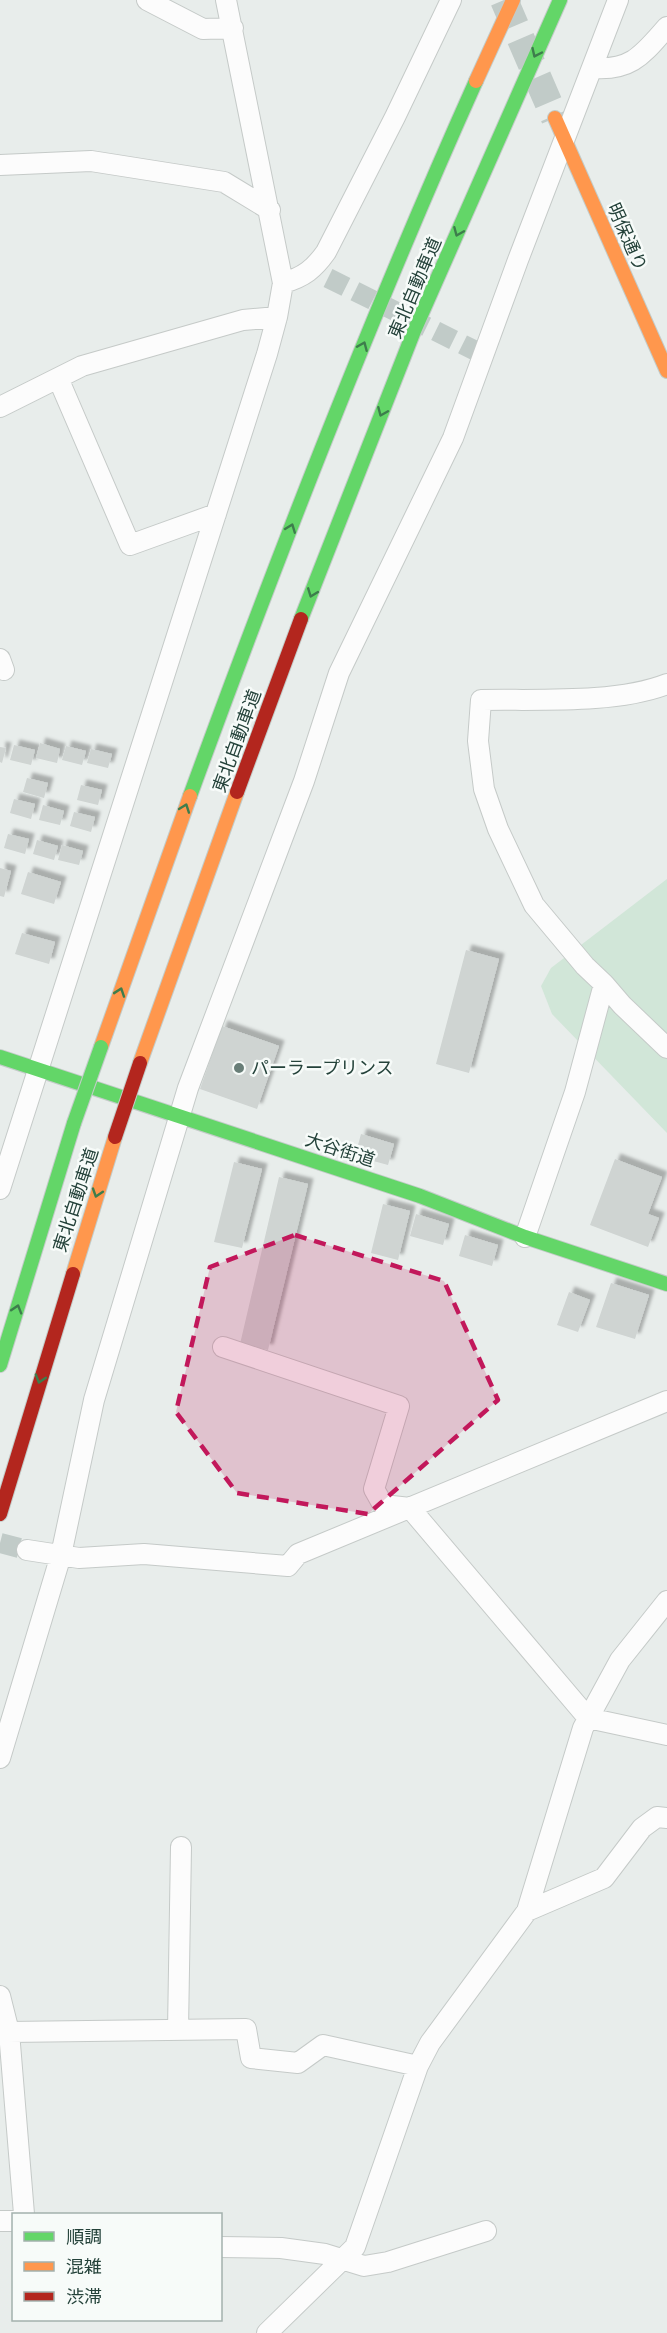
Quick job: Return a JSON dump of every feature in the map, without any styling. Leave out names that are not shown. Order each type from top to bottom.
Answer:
[{"type":"main road","name":"東北自動車道","points":[[0,1365],[74,1123],[209,744],[328,432],[459,119],[513,0]]},
{"type":"main road","name":"東北自動車道","points":[[0,1514],[115,1137],[252,752],[369,442],[513,104],[560,0]]},
{"type":"main road","name":"明保通り","points":[[555,118],[667,371]]},
{"type":"main road","name":"大谷街道","points":[[0,1057],[420,1196],[525,1236],[667,1284]]},
{"type":"street","points":[[147,0],[203,29],[233,28]]},
{"type":"street","points":[[0,1189],[278,317],[283,283],[226,0]]},
{"type":"street","points":[[283,283],[320,274],[326,252],[395,117],[451,0]]},
{"type":"street","points":[[0,1758],[61,1555],[94,1400],[188,1088],[304,781],[339,673],[453,438],[480,353],[565,142],[618,0]]},
{"type":"street","points":[[593,68],[611,70],[637,59],[667,27]]},
{"type":"street","points":[[0,165],[91,161],[224,182],[270,210]]},
{"type":"street","points":[[0,407],[82,366],[243,320],[278,317]]},
{"type":"street","points":[[58,378],[130,545],[216,514]]},
{"type":"street","points":[[667,684],[652,690],[608,697],[481,700],[478,741],[484,789],[498,829],[534,905],[585,966],[667,1048]]},
{"type":"street","points":[[525,1236],[575,1092],[604,984]]},
{"type":"street","points":[[223,1347],[399,1406],[374,1489],[382,1505],[410,1508],[588,1718],[667,1735]]},
{"type":"street","points":[[27,1550],[79,1558],[144,1554],[288,1566],[298,1554],[667,1401]]},
{"type":"street","points":[[267,2333],[355,2247],[418,2066],[430,2043],[527,1911],[583,1728],[620,1660],[667,1600]]},
{"type":"street","points":[[527,1911],[604,1878],[642,1828],[657,1817],[667,1818]]},
{"type":"street","points":[[178,2030],[181,1847]]},
{"type":"street","points":[[0,1996],[9,2032],[24,2213]]},
{"type":"street","points":[[9,2032],[246,2029],[251,2058],[298,2063],[323,2045],[418,2066]]},
{"type":"street","points":[[222,2247],[281,2248],[325,2254],[364,2266],[388,2262],[486,2231]]},
{"type":"highlighted area","points":[[295,1235],[444,1281],[498,1400],[368,1514],[237,1493],[176,1412],[210,1267]]},
{"type":"green space","points":[[667,879],[667,1133],[552,1014],[541,986],[551,968]]},
{"type":"building","points":[[40,743],[60,749],[57,763],[36,758]]},
{"type":"building","points":[[14,745],[35,750],[31,765],[10,760]]},
{"type":"building","points":[[66,746],[86,751],[82,765],[62,760]]},
{"type":"building","points":[[0,747],[6,748],[2,763],[0,762]]},
{"type":"building","points":[[91,749],[112,754],[108,768],[87,763]]},
{"type":"building","points":[[27,778],[48,783],[44,798],[23,792]]},
{"type":"building","points":[[81,785],[102,790],[98,805],[77,800]]},
{"type":"building","points":[[14,799],[35,804],[31,819],[10,813]]},
{"type":"building","points":[[43,805],[64,811],[60,825],[39,820]]},
{"type":"building","points":[[74,812],[95,817],[91,832],[70,826]]},
{"type":"building","points":[[8,834],[29,839],[25,854],[4,848]]},
{"type":"building","points":[[37,840],[58,846],[54,860],[33,854]]},
{"type":"building","points":[[62,845],[83,851],[79,865],[58,860]]},
{"type":"building","points":[[0,868],[11,871],[4,897],[0,896]]},
{"type":"building","points":[[28,872],[61,882],[54,904],[21,894]]},
{"type":"building","points":[[22,933],[55,942],[49,964],[15,954]]},
{"type":"building","points":[[466,950],[499,959],[469,1073],[436,1064]]},
{"type":"building","name":"パーラープリンス","points":[[222,1026],[279,1046],[257,1109],[200,1089]]},
{"type":"building","points":[[361,1134],[394,1144],[388,1165],[355,1156]]},
{"type":"building","points":[[615,1159],[662,1177],[648,1214],[659,1218],[648,1247],[590,1225]]},
{"type":"building","points":[[234,1162],[262,1169],[242,1248],[214,1242]]},
{"type":"building","points":[[279,1177],[308,1184],[268,1350],[240,1344]]},
{"type":"building","points":[[383,1204],[410,1211],[398,1260],[371,1253]]},
{"type":"building","points":[[416,1214],[449,1224],[443,1245],[410,1236]]},
{"type":"building","points":[[465,1235],[498,1245],[492,1266],[459,1256]]},
{"type":"building","points":[[611,1283],[649,1295],[635,1339],[596,1327]]},
{"type":"building","points":[[569,1292],[590,1300],[578,1332],[557,1325]]},
{"type":"tunnel","points":[[504,0],[555,118]]},
{"type":"tunnel","points":[[328,278],[476,351]]},
{"type":"tunnel","points":[[0,1543],[27,1550]]},
{"type":"traffic: fast","points":[[301,619],[414,331],[560,0]]},
{"type":"traffic: fast","points":[[190,796],[327,436],[399,258],[476,81]]},
{"type":"traffic: fast","points":[[74,1123],[101,1047]]},
{"type":"traffic: fast","points":[[0,1057],[420,1196],[525,1237],[667,1284]]},
{"type":"traffic: fast","points":[[0,1365],[74,1123]]},
{"type":"traffic: slow","points":[[476,81],[513,0]]},
{"type":"traffic: slow","points":[[555,118],[667,371]]},
{"type":"traffic: slow","points":[[140,1063],[237,792]]},
{"type":"traffic: slow","points":[[101,1047],[190,796]]},
{"type":"traffic: slow","points":[[73,1274],[115,1137]]},
{"type":"traffic: jam","points":[[237,792],[301,619]]},
{"type":"traffic: jam","points":[[115,1137],[140,1063]]},
{"type":"traffic: jam","points":[[0,1514],[73,1274]]},
{"type":"place","name":"パーラープリンス","points":[[239,1068]]}]
